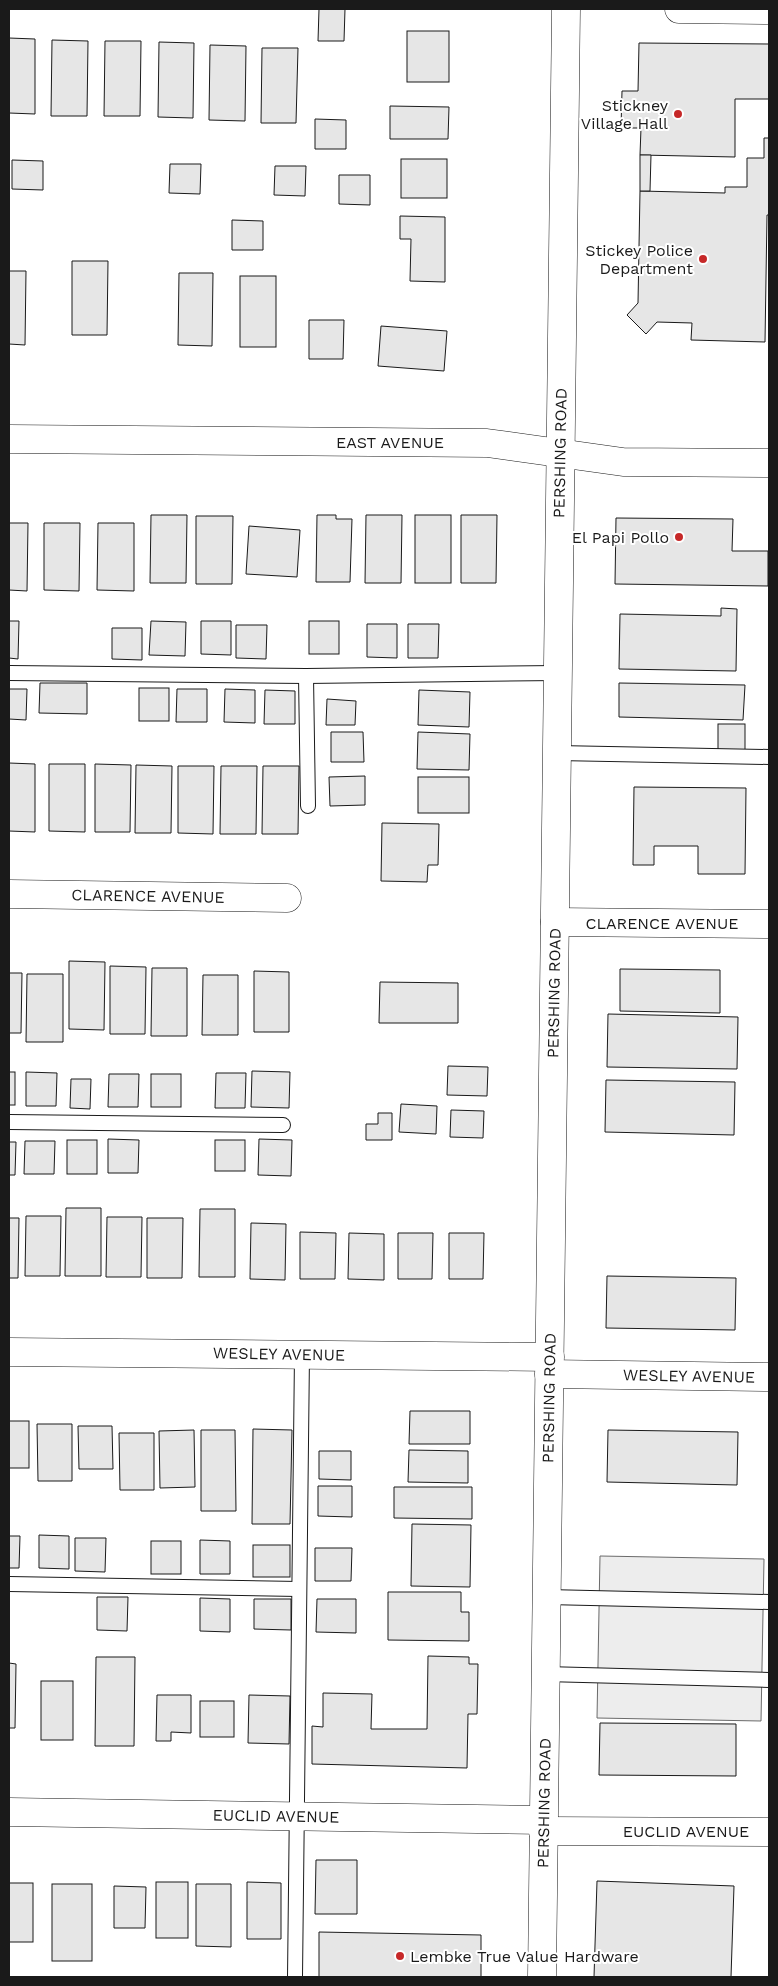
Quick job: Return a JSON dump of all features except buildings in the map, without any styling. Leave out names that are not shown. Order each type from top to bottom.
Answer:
[{"type":"street","name":"PERSHING ROAD","points":[[542,1977],[566,9]]},
{"type":"street","points":[[679,9],[769,10]]},
{"type":"street","name":"EAST AVENUE","points":[[9,439],[487,443],[623,462],[769,463]]},
{"type":"street","name":"CLARENCE AVENUE","points":[[9,894],[288,898]]},
{"type":"street","name":"CLARENCE AVENUE","points":[[555,922],[769,924]]},
{"type":"street","name":"WESLEY AVENUE","points":[[9,1352],[302,1354],[769,1377]]},
{"type":"street","name":"EUCLID AVENUE","points":[[9,1812],[297,1816],[769,1832]]},
{"type":"lane","points":[[9,673],[306,676],[558,673]]},
{"type":"lane","points":[[306,676],[308,806]]},
{"type":"lane","points":[[557,753],[769,757]]},
{"type":"lane","points":[[9,1122],[283,1125]]},
{"type":"lane","points":[[296,1977],[302,1354]]},
{"type":"lane","points":[[9,1584],[300,1589]]},
{"type":"lane","points":[[547,1597],[769,1602]]},
{"type":"lane","points":[[546,1674],[769,1680]]},
{"type":"shaded area","points":[[600,1556],[764,1559],[761,1721],[597,1718]]},
{"type":"place","name":"Stickney Village Hall","points":[[678,114]]},
{"type":"place","name":"Stickey Police Department","points":[[703,259]]},
{"type":"place","name":"El Papi Pollo","points":[[679,537]]},
{"type":"place","name":"Lembke True Value Hardware","points":[[400,1956]]}]
